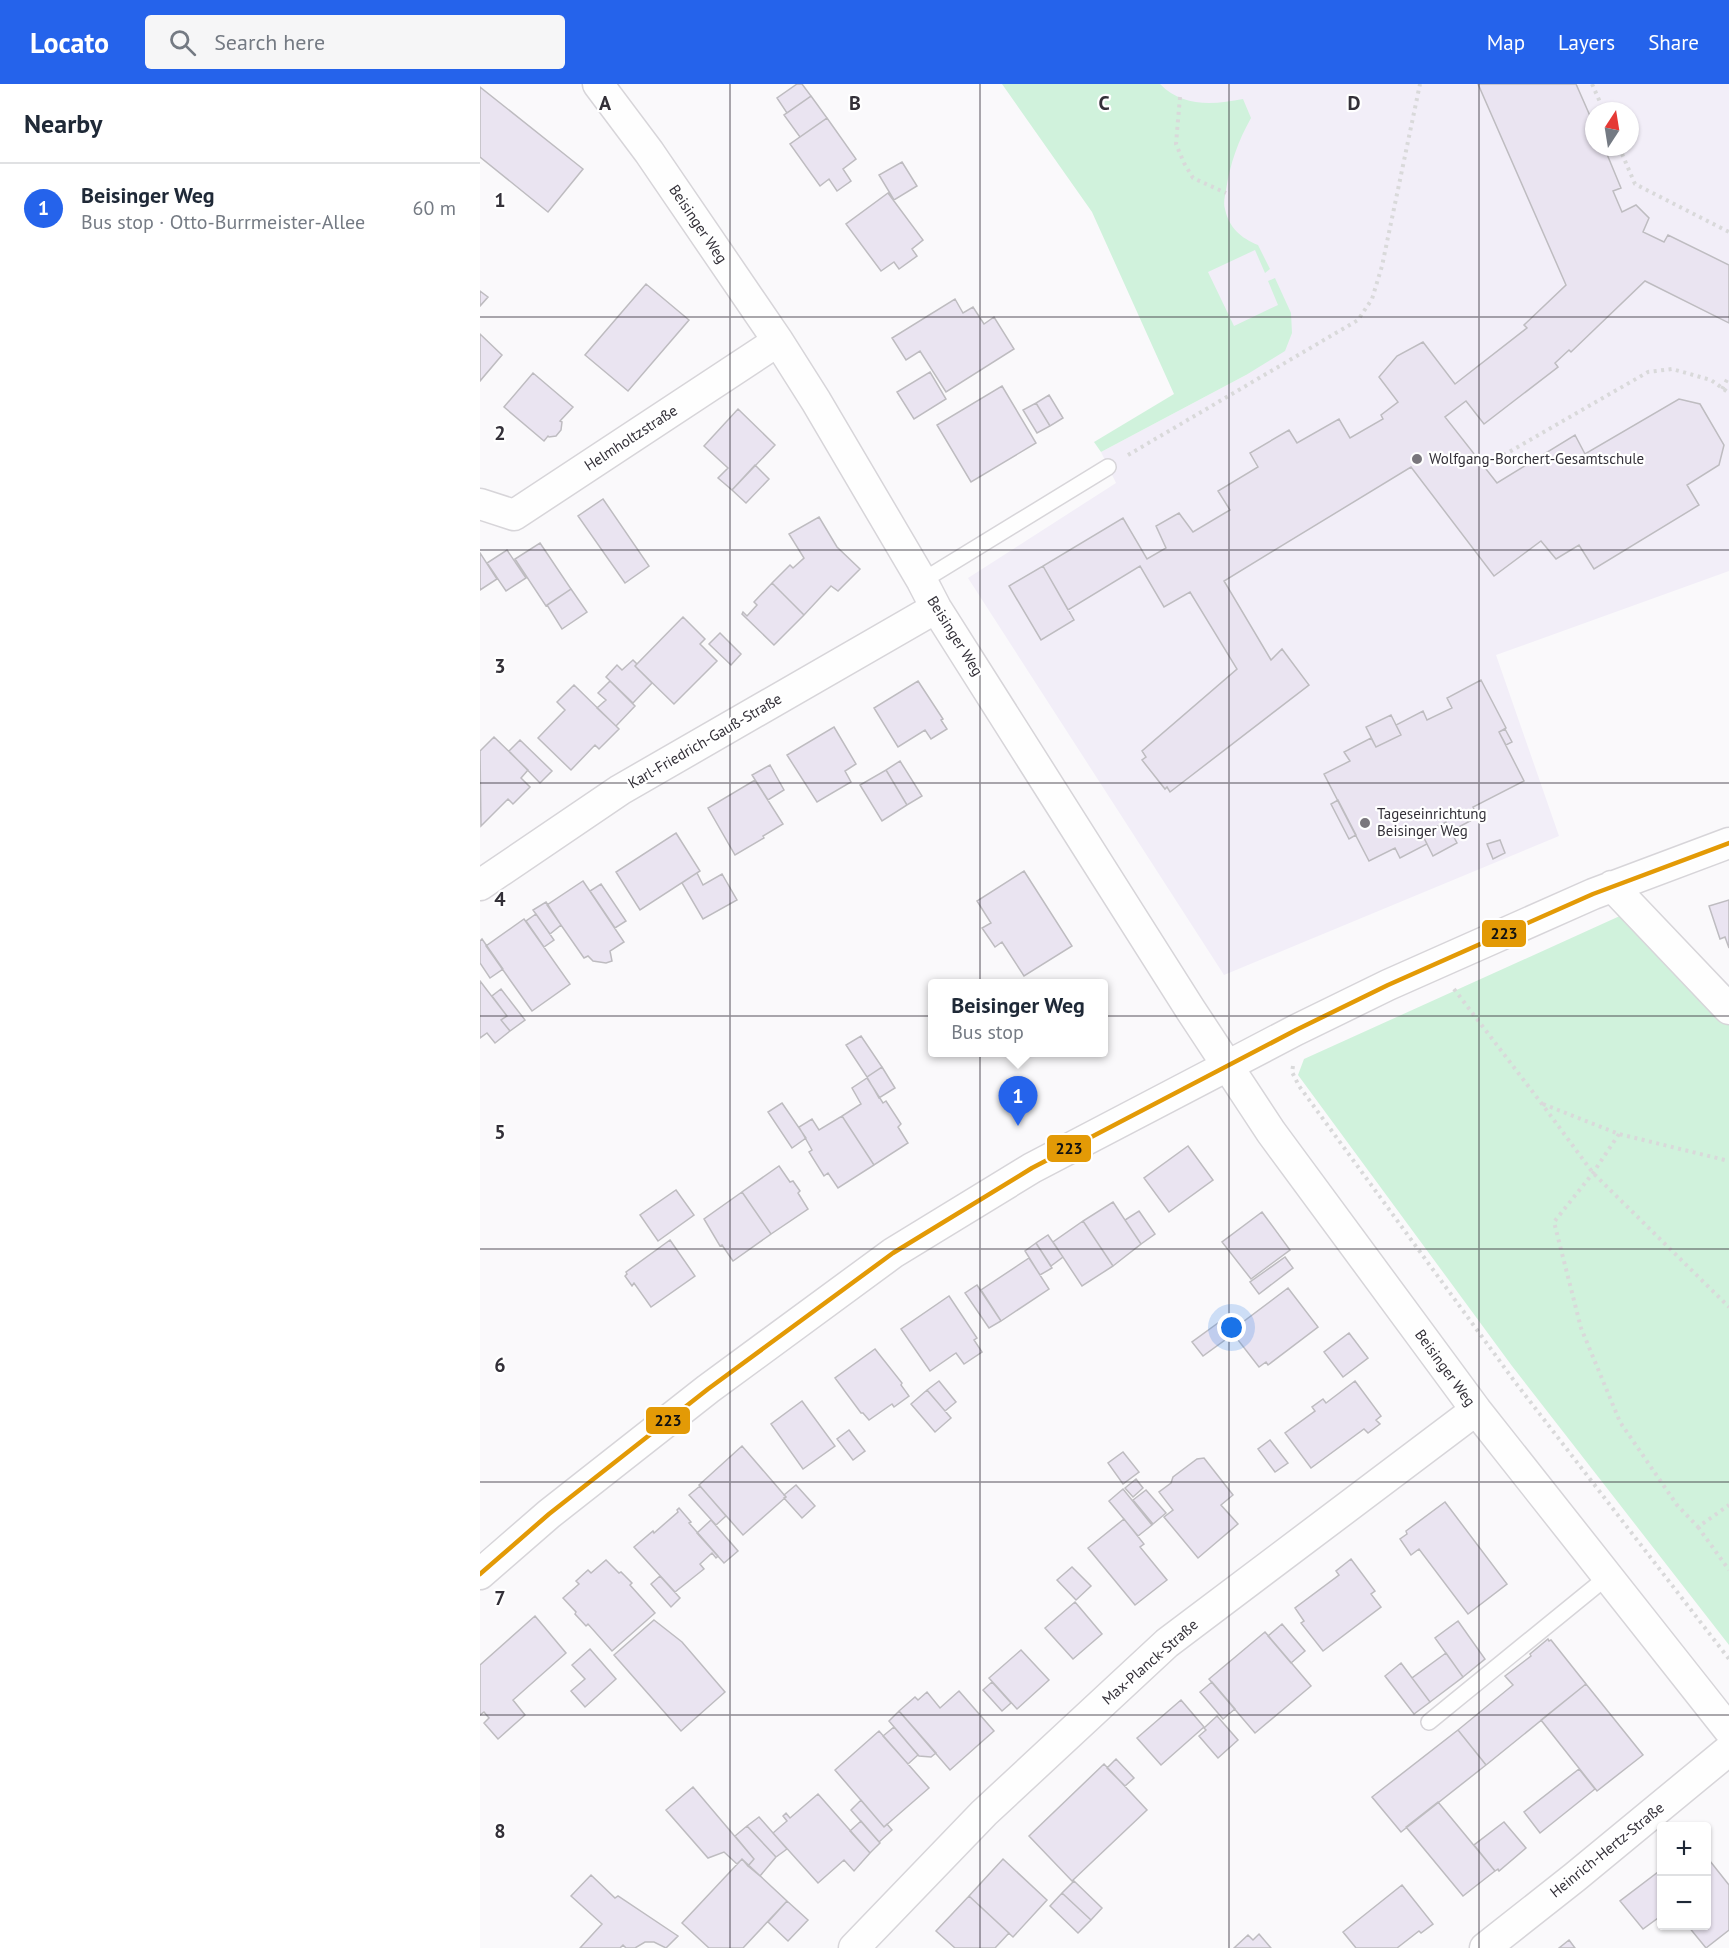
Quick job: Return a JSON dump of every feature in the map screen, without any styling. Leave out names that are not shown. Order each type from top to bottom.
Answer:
[{"type":"street","name":"Beisinger Weg","points":[[598,84],[649,152],[816,400],[936,608],[1190,1009],[1271,1132],[1476,1410],[1729,1730]]},
{"type":"street","name":"Helmholtzstraße","points":[[480,504],[514,515],[778,341]]},
{"type":"street","name":"Karl-Friedrich-Gauß-Straße","points":[[480,885],[620,790],[936,608]]},
{"type":"street","points":[[480,1574],[549,1514],[699,1396],[893,1253],[1032,1168],[1296,1030],[1388,985],[1612,886],[1729,843]]},
{"type":"street","points":[[1612,886],[1729,1009]]},
{"type":"street","name":"Max-Planck-Straße","points":[[854,1948],[984,1813],[1167,1643],[1476,1410]]},
{"type":"street","name":"Heinrich-Hertz-Straße","points":[[1485,1948],[1729,1750]]},
{"type":"lane","points":[[922,581],[1108,467]]},
{"type":"lane","points":[[1429,1722],[1606,1577]]},
{"type":"path","points":[[1108,467],[1358,320],[1372,299],[1382,266],[1420,84]]},
{"type":"path","points":[[1592,84],[1600,102]]},
{"type":"path","points":[[1180,97],[1176,144],[1184,163],[1193,178],[1226,193]]},
{"type":"path","points":[[1623,156],[1635,184],[1729,232]]},
{"type":"path","points":[[1497,459],[1648,372],[1672,369],[1711,380],[1729,393]]},
{"type":"path","points":[[1722,389],[1729,376]]},
{"type":"path","points":[[1450,984],[1593,1173],[1729,1307]]},
{"type":"path","points":[[1296,1030],[1310,1050],[1300,1056],[1293,1066],[1292,1072],[1299,1086],[1515,1382],[1729,1659]]},
{"type":"path","points":[[1542,1104],[1619,1134],[1729,1161]]},
{"type":"path","points":[[1619,1134],[1593,1173],[1554,1222],[1581,1328],[1620,1422],[1677,1505],[1698,1527],[1729,1570]]},
{"type":"path","points":[[1698,1527],[1729,1505]]},
{"type":"shaded area","name":"Wolfgang-Borchert-Gesamtschule","points":[[1093,84],[1729,84],[1729,571],[1496,655],[1559,836],[1224,975],[968,578],[1116,483],[1101,452],[1246,375]]},
{"type":"green space","points":[[1002,84],[1160,84],[1178,97],[1198,102],[1243,99],[1251,118],[1232,162],[1224,207],[1229,222],[1241,236],[1258,245],[1270,269],[1265,273],[1255,250],[1208,272],[1234,326],[1278,305],[1268,281],[1275,278],[1291,313],[1292,333],[1285,351],[1246,375],[1101,452],[1094,442],[1174,394],[1092,212]]},
{"type":"green space","points":[[1622,915],[1729,1025],[1729,1645],[1512,1366],[1298,1075],[1304,1059]]},
{"type":"building","points":[[797,84],[802,84],[811,96],[787,113],[777,98]]},
{"type":"building","points":[[1478,84],[1576,84],[1585,104],[1585,156],[1608,156],[1621,188],[1613,191],[1622,212],[1636,205],[1649,218],[1643,232],[1664,242],[1668,235],[1729,265],[1729,323],[1645,281],[1571,352],[1569,350],[1555,363],[1558,367],[1484,424],[1466,401],[1445,417],[1497,483],[1575,435],[1585,454],[1679,399],[1700,404],[1724,445],[1719,465],[1687,485],[1699,505],[1594,569],[1579,545],[1556,559],[1541,541],[1494,576],[1411,467],[1224,581],[1271,660],[1282,649],[1309,685],[1170,792],[1167,787],[1165,789],[1142,760],[1146,757],[1142,751],[1237,669],[1190,592],[1164,607],[1140,566],[1068,610],[1043,566],[1123,518],[1147,559],[1166,548],[1156,526],[1179,513],[1193,532],[1230,510],[1218,491],[1258,467],[1250,453],[1289,430],[1297,443],[1339,419],[1350,438],[1383,419],[1381,415],[1398,402],[1379,377],[1397,356],[1423,342],[1455,384],[1527,328],[1524,325],[1566,285]]},
{"type":"building","points":[[480,87],[583,169],[548,212],[480,157]]},
{"type":"building","points":[[811,96],[827,118],[800,137],[784,115]]},
{"type":"building","points":[[827,118],[856,159],[843,169],[851,181],[837,191],[829,179],[820,186],[790,144]]},
{"type":"building","points":[[902,162],[917,186],[894,200],[879,175]]},
{"type":"building","points":[[888,193],[923,240],[912,249],[917,256],[899,269],[894,262],[881,271],[846,224]]},
{"type":"building","points":[[646,284],[689,320],[628,391],[585,355]]},
{"type":"building","points":[[480,291],[488,297],[480,306]]},
{"type":"building","points":[[955,299],[963,313],[973,307],[984,324],[994,317],[1014,349],[946,392],[920,351],[906,360],[892,338]]},
{"type":"building","points":[[480,334],[502,355],[480,381]]},
{"type":"building","points":[[930,372],[946,399],[914,419],[897,392]]},
{"type":"building","points":[[533,373],[573,407],[560,421],[562,422],[561,430],[556,436],[548,436],[544,441],[504,407]]},
{"type":"building","points":[[1002,386],[1036,443],[971,482],[937,425]]},
{"type":"building","points":[[1049,395],[1063,418],[1050,426],[1036,403]]},
{"type":"building","points":[[1036,403],[1050,426],[1037,433],[1023,410]]},
{"type":"building","points":[[738,409],[775,445],[732,490],[718,478],[728,468],[704,446]]},
{"type":"building","points":[[755,465],[769,479],[746,503],[732,490]]},
{"type":"building","points":[[603,499],[649,566],[625,583],[578,516]]},
{"type":"building","points":[[819,517],[837,547],[860,569],[838,591],[831,586],[804,615],[772,583],[790,565],[793,568],[804,558],[789,534]]},
{"type":"building","points":[[540,543],[571,589],[546,606],[515,559]]},
{"type":"building","points":[[507,550],[526,578],[506,591],[487,563]]},
{"type":"building","points":[[480,553],[497,579],[480,590]]},
{"type":"building","points":[[1043,566],[1074,620],[1041,640],[1009,586]]},
{"type":"building","points":[[772,583],[804,615],[774,645],[742,614],[743,612],[747,616],[757,605],[754,602]]},
{"type":"building","points":[[571,589],[587,612],[562,629],[547,605]]},
{"type":"building","points":[[683,617],[705,639],[700,644],[717,661],[674,704],[635,666]]},
{"type":"building","points":[[720,633],[741,654],[731,665],[709,644]]},
{"type":"building","points":[[633,660],[637,664],[635,666],[652,683],[633,703],[606,677],[617,665],[622,670]]},
{"type":"building","points":[[1481,680],[1506,728],[1499,732],[1524,781],[1473,807],[1478,817],[1451,831],[1446,822],[1422,834],[1427,844],[1400,858],[1395,848],[1369,861],[1324,774],[1350,761],[1344,752],[1371,738],[1376,747],[1401,735],[1396,725],[1423,711],[1427,720],[1452,708],[1447,698]]},
{"type":"building","points":[[610,681],[635,706],[616,726],[597,708],[606,700],[598,693]]},
{"type":"building","points":[[918,681],[947,729],[931,739],[925,730],[898,747],[874,708]]},
{"type":"building","points":[[574,685],[619,729],[599,749],[595,745],[571,770],[538,738],[565,710],[557,702]]},
{"type":"building","points":[[1391,715],[1401,735],[1376,747],[1366,727]]},
{"type":"building","points":[[834,727],[856,764],[845,771],[851,782],[817,802],[787,755]]},
{"type":"building","points":[[1505,729],[1512,742],[1506,745],[1499,732]]},
{"type":"building","points":[[494,737],[528,770],[521,778],[530,787],[513,804],[508,799],[481,826],[480,751]]},
{"type":"building","points":[[520,740],[552,771],[540,783],[509,751]]},
{"type":"building","points":[[900,761],[922,796],[907,805],[886,770]]},
{"type":"building","points":[[770,765],[784,790],[768,800],[752,775]]},
{"type":"building","points":[[886,770],[907,805],[882,821],[860,785]]},
{"type":"building","points":[[755,780],[783,824],[735,855],[708,808]]},
{"type":"building","points":[[1338,800],[1356,835],[1349,839],[1331,804]]},
{"type":"building","points":[[1446,822],[1457,843],[1433,856],[1422,834]]},
{"type":"building","points":[[676,833],[700,871],[640,910],[616,872]]},
{"type":"building","points":[[1500,840],[1505,853],[1493,859],[1487,844]]},
{"type":"building","points":[[1024,871],[1072,946],[1024,976],[1002,942],[995,947],[982,928],[991,923],[977,901]]},
{"type":"building","points":[[697,873],[703,885],[722,874],[737,900],[703,919],[682,883]]},
{"type":"building","points":[[583,881],[624,942],[610,951],[612,961],[606,963],[593,961],[588,956],[584,958],[547,905]]},
{"type":"building","points":[[601,884],[626,921],[615,928],[590,891]]},
{"type":"building","points":[[1729,900],[1729,948],[1725,937],[1720,939],[1709,906]]},
{"type":"building","points":[[546,902],[561,925],[550,934],[533,910]]},
{"type":"building","points":[[536,914],[554,940],[544,947],[526,921]]},
{"type":"building","points":[[524,919],[570,984],[532,1011],[486,946]]},
{"type":"building","points":[[482,939],[503,969],[490,978],[480,963],[480,941]]},
{"type":"building","points":[[480,981],[507,1016],[501,1020],[510,1031],[495,1043],[487,1033],[480,1038]]},
{"type":"building","points":[[501,989],[525,1020],[510,1031],[501,1020],[507,1016],[492,996]]},
{"type":"building","points":[[861,1036],[882,1067],[867,1077],[846,1045]]},
{"type":"building","points":[[882,1067],[895,1088],[879,1098],[867,1077]]},
{"type":"building","points":[[867,1078],[883,1103],[886,1101],[901,1124],[898,1127],[908,1143],[874,1165],[842,1116],[861,1104],[852,1088]]},
{"type":"building","points":[[782,1103],[806,1138],[792,1148],[768,1112]]},
{"type":"building","points":[[842,1116],[874,1165],[838,1188],[828,1173],[824,1176],[809,1152],[812,1150],[799,1127],[812,1119],[819,1130]]},
{"type":"building","points":[[1188,1146],[1213,1180],[1169,1212],[1144,1178]]},
{"type":"building","points":[[779,1166],[790,1182],[793,1181],[800,1191],[798,1193],[808,1209],[771,1234],[742,1192]]},
{"type":"building","points":[[676,1190],[694,1215],[658,1241],[640,1215]]},
{"type":"building","points":[[742,1192],[771,1234],[733,1261],[722,1245],[720,1246],[704,1219]]},
{"type":"building","points":[[1113,1202],[1141,1244],[1113,1266],[1083,1221]]},
{"type":"building","points":[[1139,1211],[1155,1234],[1141,1244],[1125,1220]]},
{"type":"building","points":[[1262,1212],[1290,1250],[1251,1279],[1222,1242]]},
{"type":"building","points":[[1083,1221],[1113,1266],[1082,1286],[1053,1242]]},
{"type":"building","points":[[1048,1235],[1063,1257],[1051,1266],[1036,1243]]},
{"type":"building","points":[[670,1240],[695,1276],[651,1307],[634,1283],[632,1286],[625,1276],[626,1272]]},
{"type":"building","points":[[1036,1243],[1052,1268],[1040,1275],[1025,1251]]},
{"type":"building","points":[[1285,1257],[1293,1268],[1259,1294],[1250,1282]]},
{"type":"building","points":[[1029,1258],[1049,1289],[1001,1321],[981,1290]]},
{"type":"building","points":[[977,1285],[1001,1321],[989,1328],[965,1293]]},
{"type":"building","points":[[1288,1288],[1318,1327],[1268,1365],[1266,1362],[1259,1367],[1231,1331]]},
{"type":"building","points":[[949,1296],[977,1338],[974,1340],[982,1352],[964,1364],[956,1353],[930,1371],[901,1329]]},
{"type":"building","points":[[1218,1323],[1229,1337],[1203,1356],[1192,1342]]},
{"type":"building","points":[[1349,1333],[1368,1358],[1343,1377],[1324,1352]]},
{"type":"building","points":[[875,1349],[902,1383],[901,1385],[909,1396],[894,1407],[892,1404],[869,1420],[861,1413],[835,1378]]},
{"type":"building","points":[[939,1381],[956,1402],[945,1411],[927,1390]]},
{"type":"building","points":[[1355,1381],[1381,1416],[1376,1420],[1380,1424],[1368,1433],[1364,1429],[1311,1468],[1285,1433],[1315,1411],[1312,1407],[1323,1399],[1326,1403]]},
{"type":"building","points":[[927,1390],[951,1418],[935,1432],[911,1404]]},
{"type":"building","points":[[802,1401],[835,1446],[803,1469],[771,1424]]},
{"type":"building","points":[[849,1430],[865,1451],[853,1460],[837,1439]]},
{"type":"building","points":[[1270,1440],[1288,1463],[1275,1472],[1258,1449]]},
{"type":"building","points":[[742,1446],[786,1497],[743,1535],[699,1485]]},
{"type":"building","points":[[1123,1452],[1139,1472],[1123,1484],[1108,1463]]},
{"type":"building","points":[[1204,1458],[1233,1495],[1221,1505],[1238,1524],[1198,1558],[1164,1517],[1173,1510],[1159,1492],[1171,1483],[1173,1477],[1197,1459]]},
{"type":"building","points":[[1136,1479],[1143,1488],[1133,1497],[1125,1488]]},
{"type":"building","points":[[796,1485],[815,1506],[802,1518],[784,1498],[786,1497],[784,1495]]},
{"type":"building","points":[[700,1486],[726,1516],[716,1525],[689,1495]]},
{"type":"building","points":[[1123,1489],[1152,1525],[1138,1536],[1109,1501]]},
{"type":"building","points":[[1146,1490],[1166,1513],[1153,1524],[1133,1500]]},
{"type":"building","points":[[1445,1502],[1507,1584],[1468,1614],[1419,1549],[1411,1555],[1400,1539],[1407,1534],[1406,1531]]},
{"type":"building","points":[[679,1508],[718,1556],[716,1558],[712,1553],[700,1564],[704,1569],[675,1592],[634,1547],[653,1531],[654,1533],[678,1512]]},
{"type":"building","points":[[1124,1519],[1144,1544],[1140,1547],[1167,1580],[1135,1605],[1088,1548]]},
{"type":"building","points":[[711,1520],[738,1551],[724,1563],[697,1533]]},
{"type":"building","points":[[1351,1559],[1375,1591],[1371,1594],[1381,1607],[1323,1651],[1301,1623],[1304,1621],[1295,1608],[1339,1575],[1336,1571]]},
{"type":"building","points":[[606,1560],[632,1583],[630,1585],[655,1613],[612,1651],[588,1624],[586,1626],[563,1598],[579,1584],[576,1581],[588,1570],[591,1573]]},
{"type":"building","points":[[1072,1567],[1091,1586],[1076,1600],[1057,1580]]},
{"type":"building","points":[[660,1576],[680,1598],[671,1607],[651,1584]]},
{"type":"building","points":[[1075,1602],[1102,1634],[1073,1659],[1045,1628]]},
{"type":"building","points":[[535,1616],[566,1653],[513,1700],[525,1715],[498,1739],[484,1723],[489,1718],[484,1712],[480,1715],[480,1665]]},
{"type":"building","points":[[654,1620],[682,1642],[725,1692],[681,1731],[614,1655]]},
{"type":"building","points":[[1458,1621],[1485,1659],[1463,1677],[1435,1638]]},
{"type":"building","points":[[1282,1624],[1305,1651],[1291,1663],[1268,1636]]},
{"type":"building","points":[[1265,1632],[1311,1686],[1255,1733],[1209,1679]]},
{"type":"building","points":[[1548,1639],[1586,1684],[1486,1765],[1458,1730],[1513,1685],[1505,1676]]},
{"type":"building","points":[[590,1649],[616,1679],[585,1707],[571,1691],[585,1679],[572,1665]]},
{"type":"building","points":[[1021,1650],[1049,1680],[1017,1709],[989,1678]]},
{"type":"building","points":[[1446,1653],[1463,1677],[1430,1702],[1412,1678]]},
{"type":"building","points":[[1401,1663],[1430,1702],[1414,1714],[1385,1676]]},
{"type":"building","points":[[992,1682],[1011,1703],[1002,1711],[983,1690]]},
{"type":"building","points":[[1212,1682],[1235,1709],[1223,1719],[1200,1692]]},
{"type":"building","points":[[1586,1684],[1643,1755],[1597,1791],[1541,1720]]},
{"type":"building","points":[[959,1691],[994,1731],[950,1770],[899,1711],[915,1697],[918,1700],[927,1692],[940,1708]]},
{"type":"building","points":[[1181,1700],[1204,1727],[1161,1765],[1137,1738]]},
{"type":"building","points":[[899,1711],[936,1753],[931,1757],[919,1756],[889,1721]]},
{"type":"building","points":[[1217,1716],[1238,1740],[1218,1758],[1199,1736]]},
{"type":"building","points":[[894,1727],[918,1755],[908,1764],[883,1736]]},
{"type":"building","points":[[1458,1730],[1486,1765],[1401,1832],[1372,1797]]},
{"type":"building","points":[[879,1731],[929,1788],[884,1827],[835,1770]]},
{"type":"building","points":[[1116,1759],[1134,1778],[1125,1786],[1107,1768]]},
{"type":"building","points":[[1104,1764],[1147,1810],[1072,1881],[1029,1836]]},
{"type":"building","points":[[1579,1769],[1595,1789],[1540,1833],[1524,1812]]},
{"type":"building","points":[[693,1787],[754,1859],[748,1866],[742,1859],[737,1864],[724,1852],[708,1858],[666,1810]]},
{"type":"building","points":[[818,1794],[870,1853],[854,1871],[844,1860],[818,1883],[773,1833],[787,1821],[783,1816],[786,1813],[790,1818]]},
{"type":"building","points":[[861,1800],[884,1827],[887,1824],[892,1830],[879,1842],[851,1810]]},
{"type":"building","points":[[1438,1802],[1495,1871],[1463,1896],[1406,1827]]},
{"type":"building","points":[[759,1817],[787,1849],[776,1857],[747,1826]]},
{"type":"building","points":[[861,1821],[880,1843],[870,1853],[850,1831]]},
{"type":"building","points":[[1504,1822],[1526,1848],[1499,1871],[1498,1869],[1495,1871],[1474,1845]]},
{"type":"building","points":[[747,1826],[776,1857],[760,1876],[748,1866],[754,1859],[735,1836]]},
{"type":"building","points":[[742,1859],[787,1901],[743,1948],[709,1948],[682,1923]]},
{"type":"building","points":[[1003,1859],[1047,1900],[1013,1937],[969,1896]]},
{"type":"building","points":[[1711,1862],[1729,1885],[1729,1930],[1706,1948],[1691,1930],[1711,1930]]},
{"type":"building","points":[[1657,1873],[1657,1919],[1643,1929],[1620,1901]]},
{"type":"building","points":[[591,1875],[615,1898],[618,1896],[678,1936],[666,1948],[654,1942],[645,1942],[635,1948],[626,1948],[623,1945],[620,1948],[580,1948],[602,1924],[571,1896]]},
{"type":"building","points":[[1074,1881],[1102,1908],[1091,1920],[1062,1893]]},
{"type":"building","points":[[1402,1885],[1433,1924],[1421,1933],[1419,1931],[1397,1948],[1356,1948],[1343,1932]]},
{"type":"building","points":[[1062,1893],[1091,1920],[1078,1933],[1050,1906]]},
{"type":"building","points":[[969,1896],[1009,1933],[995,1948],[955,1948],[936,1931]]},
{"type":"building","points":[[787,1901],[808,1920],[788,1941],[768,1922]]},
{"type":"building","points":[[1259,1934],[1271,1948],[1234,1948],[1248,1935],[1253,1940]]},
{"type":"building","points":[[1569,1940],[1575,1948],[1559,1948]]},
{"type":"transit line","name":"223","points":[[480,1574],[549,1514],[708,1389],[893,1253],[1032,1168],[1296,1030],[1388,985],[1593,894],[1729,843]]},
{"type":"place","name":"Wolfgang-Borchert-Gesamtschule","points":[[1417,459]]},
{"type":"place","name":"Tageseinrichtung Beisinger Weg","points":[[1365,823]]},
{"type":"place","name":"Beisinger Weg","points":[[1018,1126]]}]
